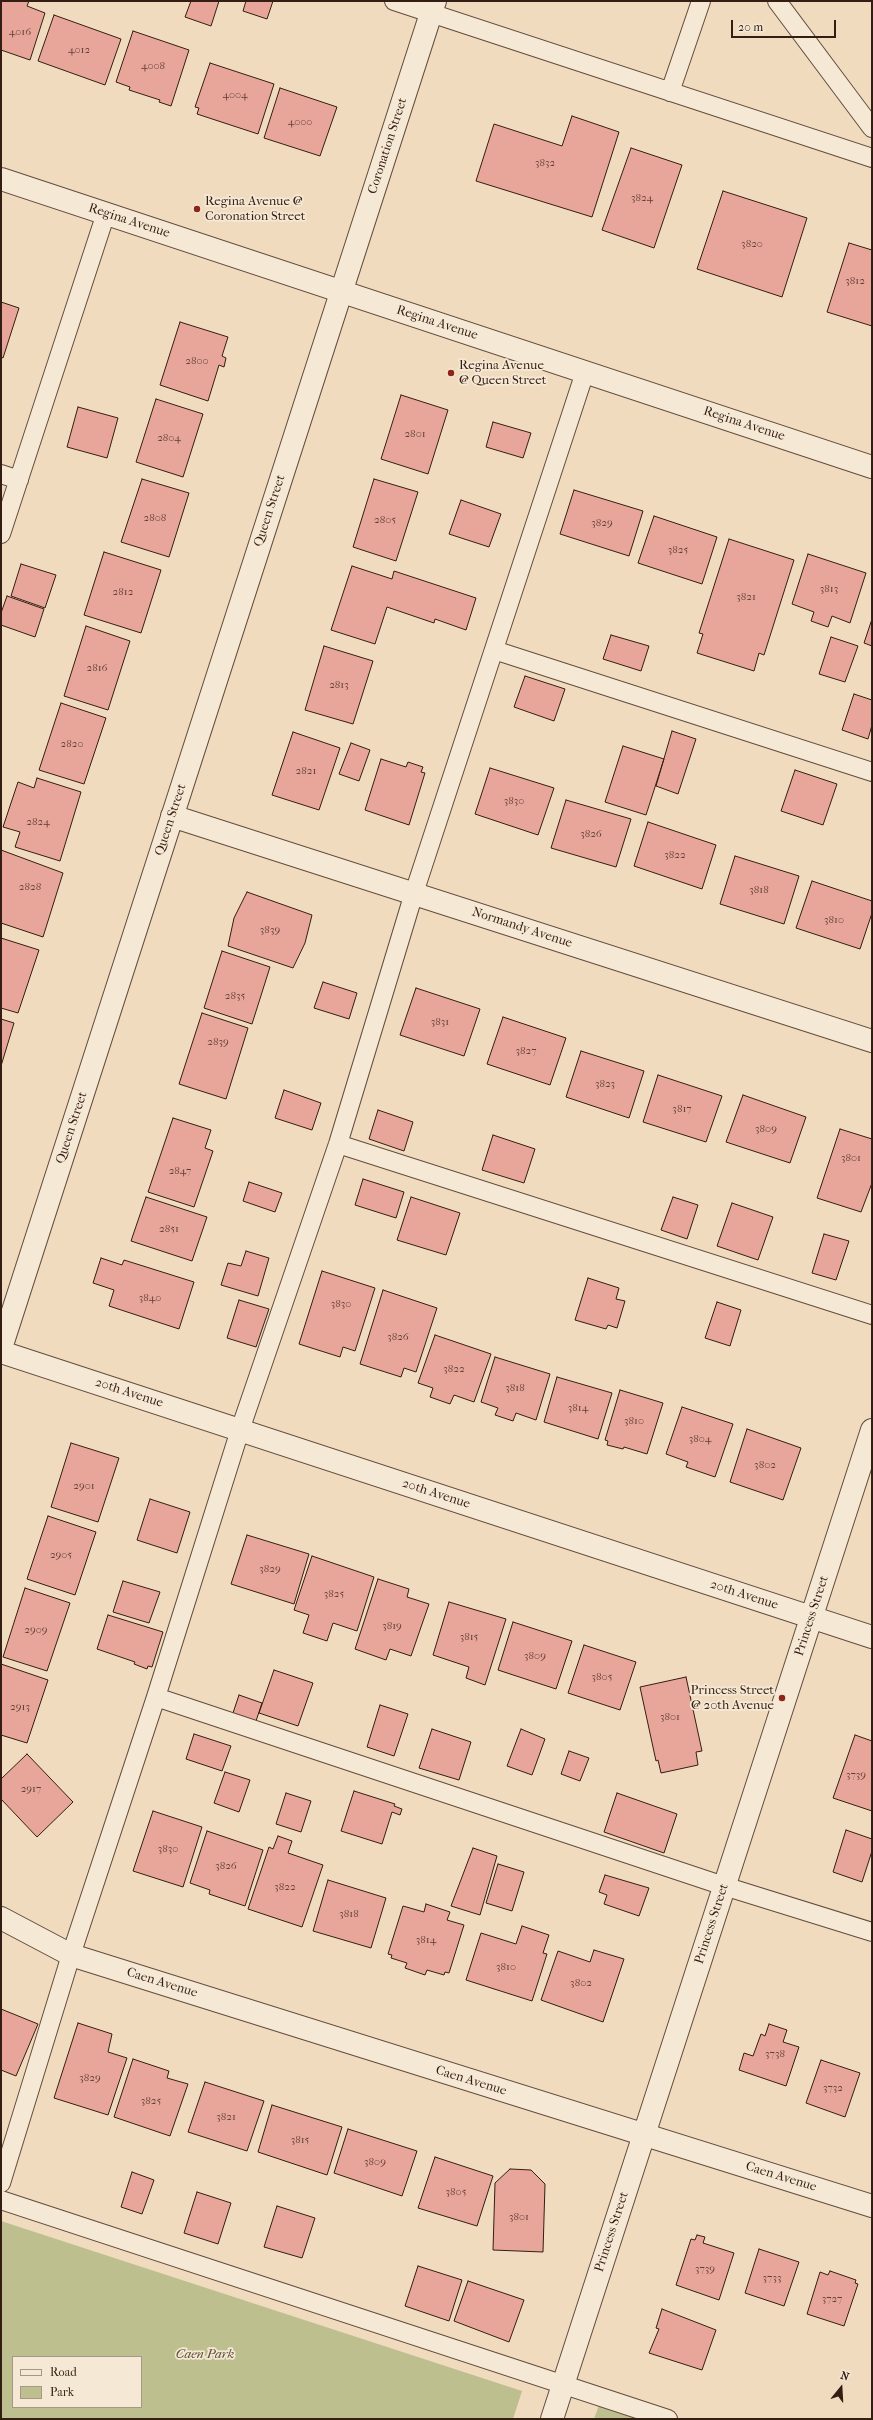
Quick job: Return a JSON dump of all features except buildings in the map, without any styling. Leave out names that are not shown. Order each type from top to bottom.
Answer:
[{"type":"street","name":"Coronation Street","points":[[341,291],[433,7]]},
{"type":"street","name":"Regina Avenue","points":[[1,179],[872,467]]},
{"type":"street","name":"Queen Street","points":[[1,1348],[341,291]]},
{"type":"street","name":"Normandy Avenue","points":[[172,816],[872,1041]]},
{"type":"street","name":"20th Avenue","points":[[1,1352],[872,1637]]},
{"type":"street","name":"Princess Street","points":[[552,2419],[872,1430]]},
{"type":"street","points":[[1,1918],[71,1955]]},
{"type":"street","name":"Caen Avenue","points":[[71,1955],[872,2206]]},
{"type":"lane","points":[[394,1],[433,7],[670,92],[872,158]]},
{"type":"lane","points":[[670,92],[701,1]]},
{"type":"lane","points":[[777,1],[872,128]]},
{"type":"lane","points":[[1,534],[106,213]]},
{"type":"lane","points":[[1,2183],[71,1955],[156,1698],[240,1430],[338,1144],[414,893],[585,372]]},
{"type":"lane","points":[[1,474],[19,480]]},
{"type":"lane","points":[[494,650],[872,772]]},
{"type":"lane","points":[[338,1144],[872,1315]]},
{"type":"lane","points":[[156,1698],[724,1886],[872,1932]]},
{"type":"lane","points":[[1,2200],[668,2419]]},
{"type":"green space","name":"Caen Park","points":[[1,2221],[522,2391],[513,2419],[1,2419]]},
{"type":"green space","points":[[599,2405],[643,2419],[594,2419]]},
{"type":"place","name":"Regina Avenue @ Coronation Street","points":[[197,209]]},
{"type":"place","name":"Regina Avenue @ Queen Street","points":[[451,373]]},
{"type":"place","name":"Princess Street @ 20th Avenue","points":[[782,1698]]}]
